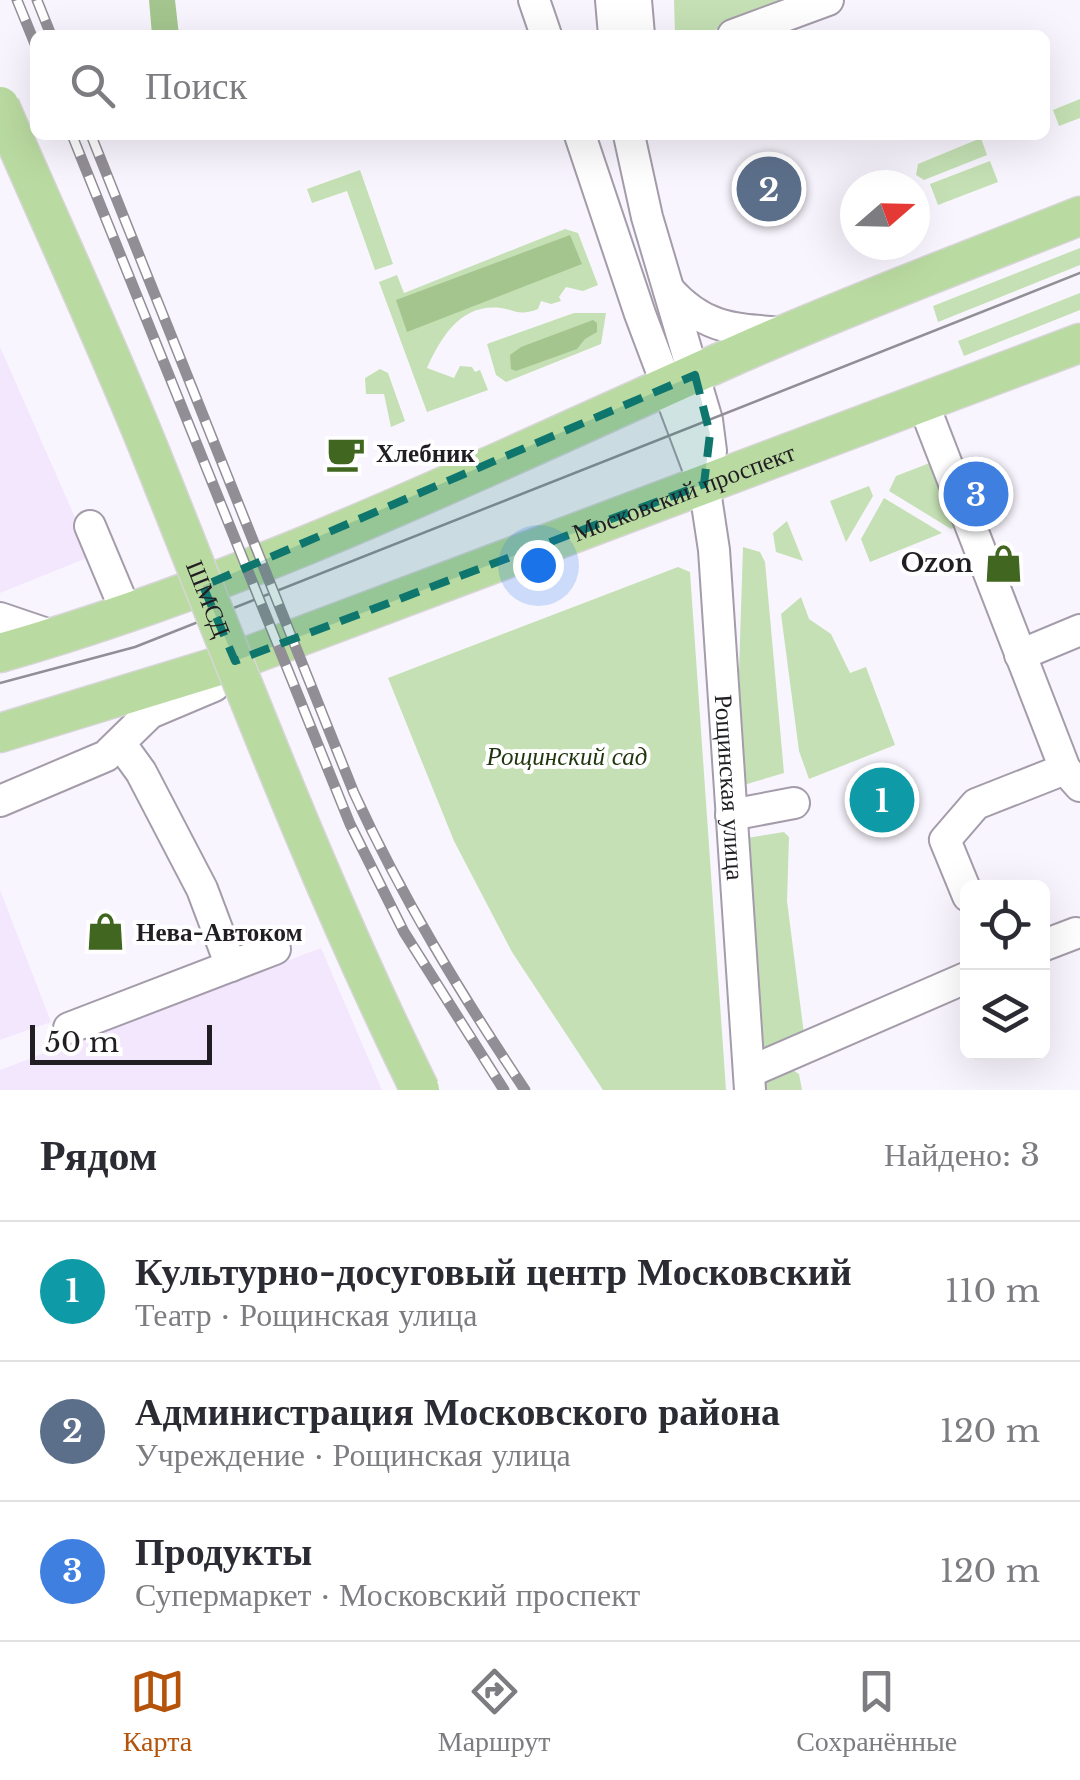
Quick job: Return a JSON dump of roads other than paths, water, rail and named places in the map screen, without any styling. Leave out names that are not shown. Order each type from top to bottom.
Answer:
[{"type":"main road","name":"ШМСД","points":[[0,106],[149,450],[301,833],[362,973],[420,1090]]},
{"type":"main road","name":"ШМСД","points":[[0,132],[140,450],[320,900],[410,1090]]},
{"type":"main road","points":[[0,653],[127,614],[443,489],[788,333],[1080,216]]},
{"type":"main road","name":"Московский проспект","points":[[0,732],[235,661],[1080,342]]},
{"type":"street","points":[[534,0],[544,30]]},
{"type":"street","points":[[611,0],[614,30]]},
{"type":"street","points":[[636,0],[639,30]]},
{"type":"street","points":[[747,30],[828,0]]},
{"type":"street","name":"Рощинская улица","points":[[582,140],[681,381]]},
{"type":"street","name":"Рощинская улица","points":[[631,140],[647,217],[668,289],[681,381],[714,550],[749,1081]]},
{"type":"street","points":[[668,289],[710,323],[730,329],[788,333]]},
{"type":"street","points":[[923,403],[1020,655],[1072,777],[976,804],[944,840],[961,880]]},
{"type":"street","points":[[90,526],[127,614]]},
{"type":"street","points":[[0,618],[56,637]]},
{"type":"street","points":[[1020,655],[1080,630]]},
{"type":"street","points":[[0,800],[90,765],[120,744],[150,713],[214,686],[235,661]]},
{"type":"street","points":[[120,744],[141,772],[202,889],[231,966]]},
{"type":"street","points":[[731,815],[794,803]]},
{"type":"street","points":[[1050,943],[1076,933]]},
{"type":"street","points":[[69,1028],[276,950]]},
{"type":"street","points":[[749,1081],[960,981]]},
{"type":"tram line","points":[[0,683],[135,647],[1080,273]]},
{"type":"railway","points":[[17,0],[30,32]]},
{"type":"railway","points":[[37,0],[49,30]]},
{"type":"railway","points":[[74,140],[350,824],[404,932],[504,1090]]},
{"type":"railway","points":[[93,140],[354,793],[434,945],[525,1090]]},
{"type":"place","name":"Администрация Московского района","points":[[769,189]]},
{"type":"place","name":"Хлебник","points":[[346,453]]},
{"type":"place","name":"Продукты","points":[[976,494]]},
{"type":"place","name":"Ozon","points":[[1003,563]]},
{"type":"place","name":"Культурно-досуговый центр Московский","points":[[882,800]]},
{"type":"place","name":"Нева-Автоком","points":[[106,932]]},
{"type":"park label","name":"Рощинский сад","points":[[567,756]]}]
